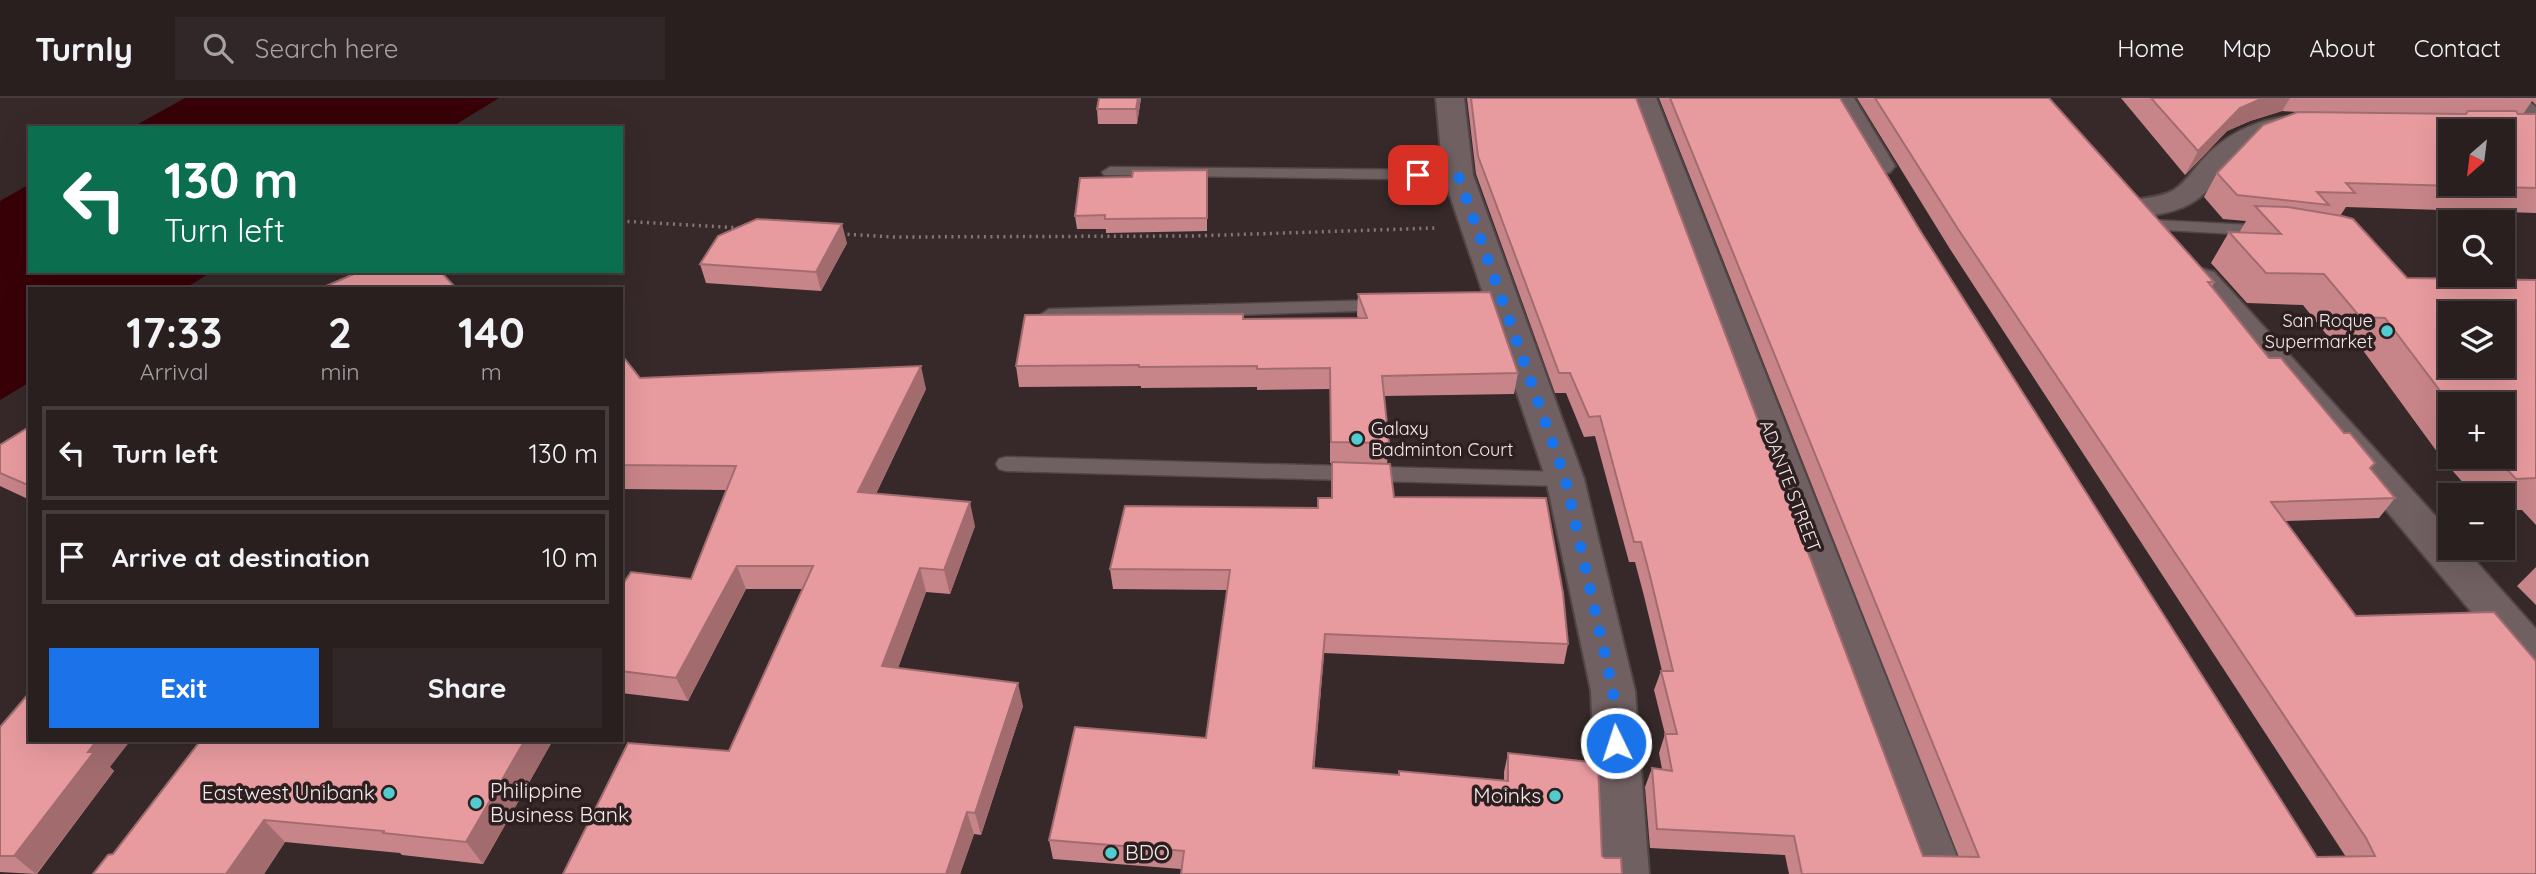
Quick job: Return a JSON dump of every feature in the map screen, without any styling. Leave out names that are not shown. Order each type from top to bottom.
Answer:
[{"type":"street","points":[[1450,98],[1458,175],[1477,227],[1494,304],[1565,478],[1613,691],[1625,874]]},
{"type":"street","name":"ADANTE STREET","points":[[1642,98],[1939,874]]},
{"type":"street","points":[[1840,98],[1895,191]]},
{"type":"street","points":[[2137,207],[2168,204],[2187,195],[2234,143],[2255,131],[2283,123],[2336,124]]},
{"type":"street","points":[[2137,207],[2352,445],[2536,659]]},
{"type":"lane","points":[[2520,117],[2536,115]]},
{"type":"lane","points":[[1110,172],[1458,175]]},
{"type":"lane","points":[[2137,207],[2291,233]]},
{"type":"lane","points":[[1049,315],[1406,305]]},
{"type":"lane","points":[[1006,464],[1565,478]]},
{"type":"path","points":[[623,221],[744,228]]},
{"type":"path","points":[[840,234],[895,237],[1193,236],[1477,227]]},
{"type":"shaded area","points":[[185,98],[499,98],[453,126],[135,126]]},
{"type":"shaded area","points":[[28,185],[28,273],[210,273],[187,287],[28,287],[28,383],[0,400],[0,201]]},
{"type":"building","points":[[1099,98],[1138,98],[1136,109],[1097,109]]},
{"type":"building","points":[[1471,98],[1636,98],[1923,856],[1979,857],[1670,98],[1840,98],[1921,232],[2317,857],[2375,856],[2366,838],[1958,229],[1875,98],[2049,98],[2214,282],[2208,282],[2269,358],[2281,358],[2344,433],[2350,433],[2375,463],[2370,468],[2395,498],[2271,502],[2356,616],[2494,612],[2536,661],[2536,874],[1802,874],[1794,836],[1657,829],[1652,768],[1672,771],[1665,734],[1677,734],[1661,671],[1673,671],[1650,576],[1641,542],[1634,542],[1600,416],[1589,417],[1570,373],[1559,373],[1478,156]]},
{"type":"building","points":[[2151,98],[2263,98],[2240,108],[2198,151]]},
{"type":"building","points":[[2468,111],[2516,111],[2518,114],[2536,114],[2536,188],[2515,187],[2515,119],[2438,119],[2438,185],[2346,183],[2355,193],[2317,192],[2329,205],[2237,195],[2217,173],[2263,125],[2298,112],[2466,114]]},
{"type":"building","points":[[1207,170],[1207,218],[1105,219],[1105,215],[1075,216],[1080,178],[1132,177],[1133,171]]},
{"type":"building","points":[[2255,206],[2288,207],[2353,219],[2407,278],[2438,278],[2438,287],[2515,287],[2515,280],[2536,280],[2536,478],[2516,479],[2506,469],[2515,469],[2515,392],[2441,392],[2385,318],[2360,317],[2324,274],[2266,273],[2229,232],[2281,234]]},
{"type":"building","points":[[757,219],[842,224],[816,272],[700,264],[718,236]]},
{"type":"building","points":[[356,273],[442,273],[455,287],[324,287]]},
{"type":"building","points":[[1490,292],[1518,373],[1382,376],[1389,443],[1331,442],[1330,368],[1016,366],[1025,315],[1243,314],[1243,319],[1367,318],[1358,294]]},
{"type":"building","points":[[623,357],[640,378],[921,366],[858,492],[970,502],[944,570],[920,568],[882,666],[1018,683],[975,813],[967,812],[946,874],[563,874],[628,743],[729,751],[813,566],[737,566],[676,678],[623,671],[623,584],[631,572],[691,579],[736,466],[623,465]]},
{"type":"building","points":[[28,428],[28,485],[0,473],[0,445]]},
{"type":"building","points":[[1332,462],[1390,464],[1394,497],[1546,498],[1563,593],[1568,644],[1325,634],[1313,768],[1399,775],[1399,771],[1508,781],[1508,753],[1598,763],[1602,856],[1621,858],[1622,874],[1181,874],[1184,851],[1049,840],[1075,727],[1206,738],[1230,570],[1110,569],[1125,506],[1318,508],[1318,498],[1332,498]]},
{"type":"building","points":[[28,694],[28,742],[96,742],[88,752],[94,752],[14,856],[0,856],[0,727]]},
{"type":"building","points":[[199,742],[524,742],[466,842],[264,820],[226,874],[93,874],[108,855],[113,854]]},
{"type":"place","name":"San Roque Supermarket","points":[[2387,331]]},
{"type":"place","name":"Galaxy Badminton Court","points":[[1357,439]]},
{"type":"place","name":"Eastwest Unibank","points":[[389,793]]},
{"type":"place","name":"Moinks","points":[[1555,796]]},
{"type":"place","name":"Philippine Business Bank","points":[[476,803]]},
{"type":"place","name":"BDO","points":[[1111,853]]},
{"type":"route","points":[[1418,175],[1458,175],[1505,304],[1565,478],[1613,691],[1616,743]]}]
